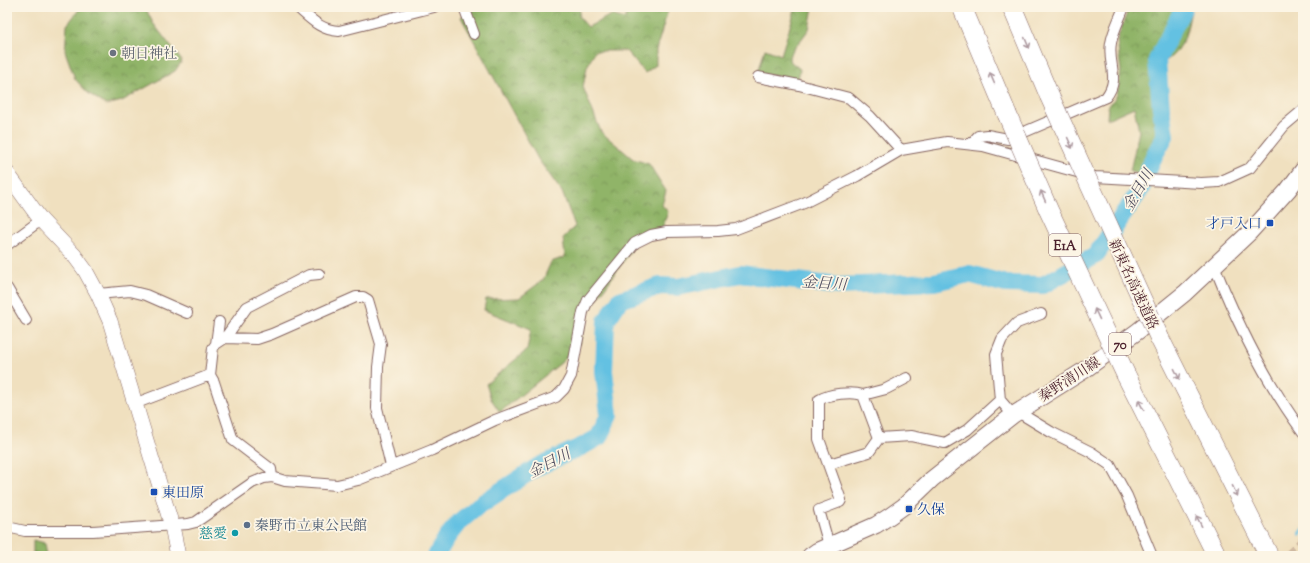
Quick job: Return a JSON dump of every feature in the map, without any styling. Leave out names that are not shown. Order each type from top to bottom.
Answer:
[{"type":"highway","name":"E1A","points":[[962,7],[1049,211],[1126,375],[1217,556]]},
{"type":"highway","name":"新東名高速道路","points":[[1012,7],[1049,95],[1160,339],[1269,556]]},
{"type":"main road","name":"秦野清川線","points":[[810,556],[831,551],[890,516],[904,506],[932,479],[1015,413],[1083,371],[1132,335],[1185,293],[1262,220],[1303,172]]},
{"type":"street","points":[[297,7],[319,26],[328,31],[339,31],[434,7]]},
{"type":"street","points":[[464,7],[474,34]]},
{"type":"street","points":[[971,144],[978,136],[987,135],[1008,139],[1106,97],[1112,90],[1114,80],[1111,42],[1124,7]]},
{"type":"street","points":[[758,77],[799,84],[849,98],[870,116],[901,150]]},
{"type":"street","points":[[7,527],[25,531],[94,531],[172,526],[196,522],[252,483],[272,476],[285,481],[337,485],[358,480],[432,450],[495,420],[556,397],[571,376],[583,312],[588,300],[635,243],[651,235],[667,232],[718,231],[736,228],[804,203],[857,176],[901,150],[947,142],[971,144],[1083,174],[1201,183],[1219,182],[1250,168],[1284,126],[1303,110]]},
{"type":"street","points":[[7,173],[41,220],[74,255],[85,270],[98,294],[110,321],[172,526],[178,556]]},
{"type":"street","points":[[7,245],[41,220]]},
{"type":"street","points":[[1214,265],[1237,320],[1278,396],[1303,432]]},
{"type":"street","points":[[216,344],[225,338],[247,307],[309,275],[319,274]]},
{"type":"street","points":[[7,288],[26,320]]},
{"type":"street","points":[[98,294],[130,291],[146,295],[187,313]]},
{"type":"street","points":[[225,338],[257,339],[272,334],[356,297],[363,297],[368,300],[381,344],[378,366],[377,408],[391,466]]},
{"type":"street","points":[[1041,314],[1017,323],[1002,339],[996,354],[1000,400],[1015,413],[1091,452],[1110,465],[1125,490],[1152,556]]},
{"type":"street","points":[[219,322],[216,344],[213,348],[210,376],[214,382],[233,440],[271,469],[272,476]]},
{"type":"street","points":[[134,404],[210,376]]},
{"type":"street","points":[[831,551],[820,510],[840,502],[841,500],[820,439],[819,400],[824,397],[850,393],[863,395],[886,389],[907,378]]},
{"type":"street","points":[[863,395],[880,438]]},
{"type":"street","points":[[829,464],[869,452],[880,438],[912,436],[945,443],[967,430],[1000,400]]},
{"type":"green space","points":[[81,7],[145,7],[153,23],[182,61],[175,71],[122,101],[106,105],[88,93],[75,79],[65,51],[67,25]]},
{"type":"green space","points":[[473,7],[580,7],[579,17],[588,27],[611,15],[626,19],[624,7],[669,7],[656,50],[656,65],[645,73],[626,51],[595,51],[587,67],[583,87],[601,132],[633,159],[649,164],[666,191],[662,205],[668,212],[661,232],[643,233],[589,311],[579,344],[562,362],[500,412],[491,399],[486,384],[527,350],[531,329],[484,310],[486,299],[519,298],[543,280],[551,262],[565,257],[563,238],[575,226],[562,192],[538,159],[461,17]]},
{"type":"green space","points":[[796,7],[813,7],[809,29],[789,56],[791,62],[800,69],[798,80],[758,73],[765,49],[781,55]]},
{"type":"green space","points":[[1129,7],[1192,7],[1184,40],[1176,52],[1161,64],[1163,94],[1168,118],[1145,174],[1130,171],[1139,131],[1134,107],[1107,119],[1108,107],[1117,95],[1121,71],[1117,40]]},
{"type":"green space","points":[[33,540],[45,543],[47,556],[33,556]]},
{"type":"waterway","name":"金目川","points":[[436,556],[445,540],[458,523],[478,506],[537,467],[599,437],[609,415],[604,371],[606,321],[620,300],[660,286],[678,287],[740,274],[838,286],[934,282],[969,274],[1006,284],[1043,285],[1095,256],[1141,189],[1154,156],[1165,136],[1157,60],[1184,7]]},
{"type":"waterway","points":[[1300,534],[1303,530]]},
{"type":"tunnel","points":[[1288,556],[1303,541]]},
{"type":"place","name":"朝日神社","points":[[113,53]]},
{"type":"place","name":"才戸入口","points":[[1270,223]]},
{"type":"place","name":"東田原","points":[[154,492]]},
{"type":"place","name":"久保","points":[[909,509]]},
{"type":"place","name":"秦野市立東公民館","points":[[247,525]]},
{"type":"place","name":"慈愛","points":[[235,533]]}]
